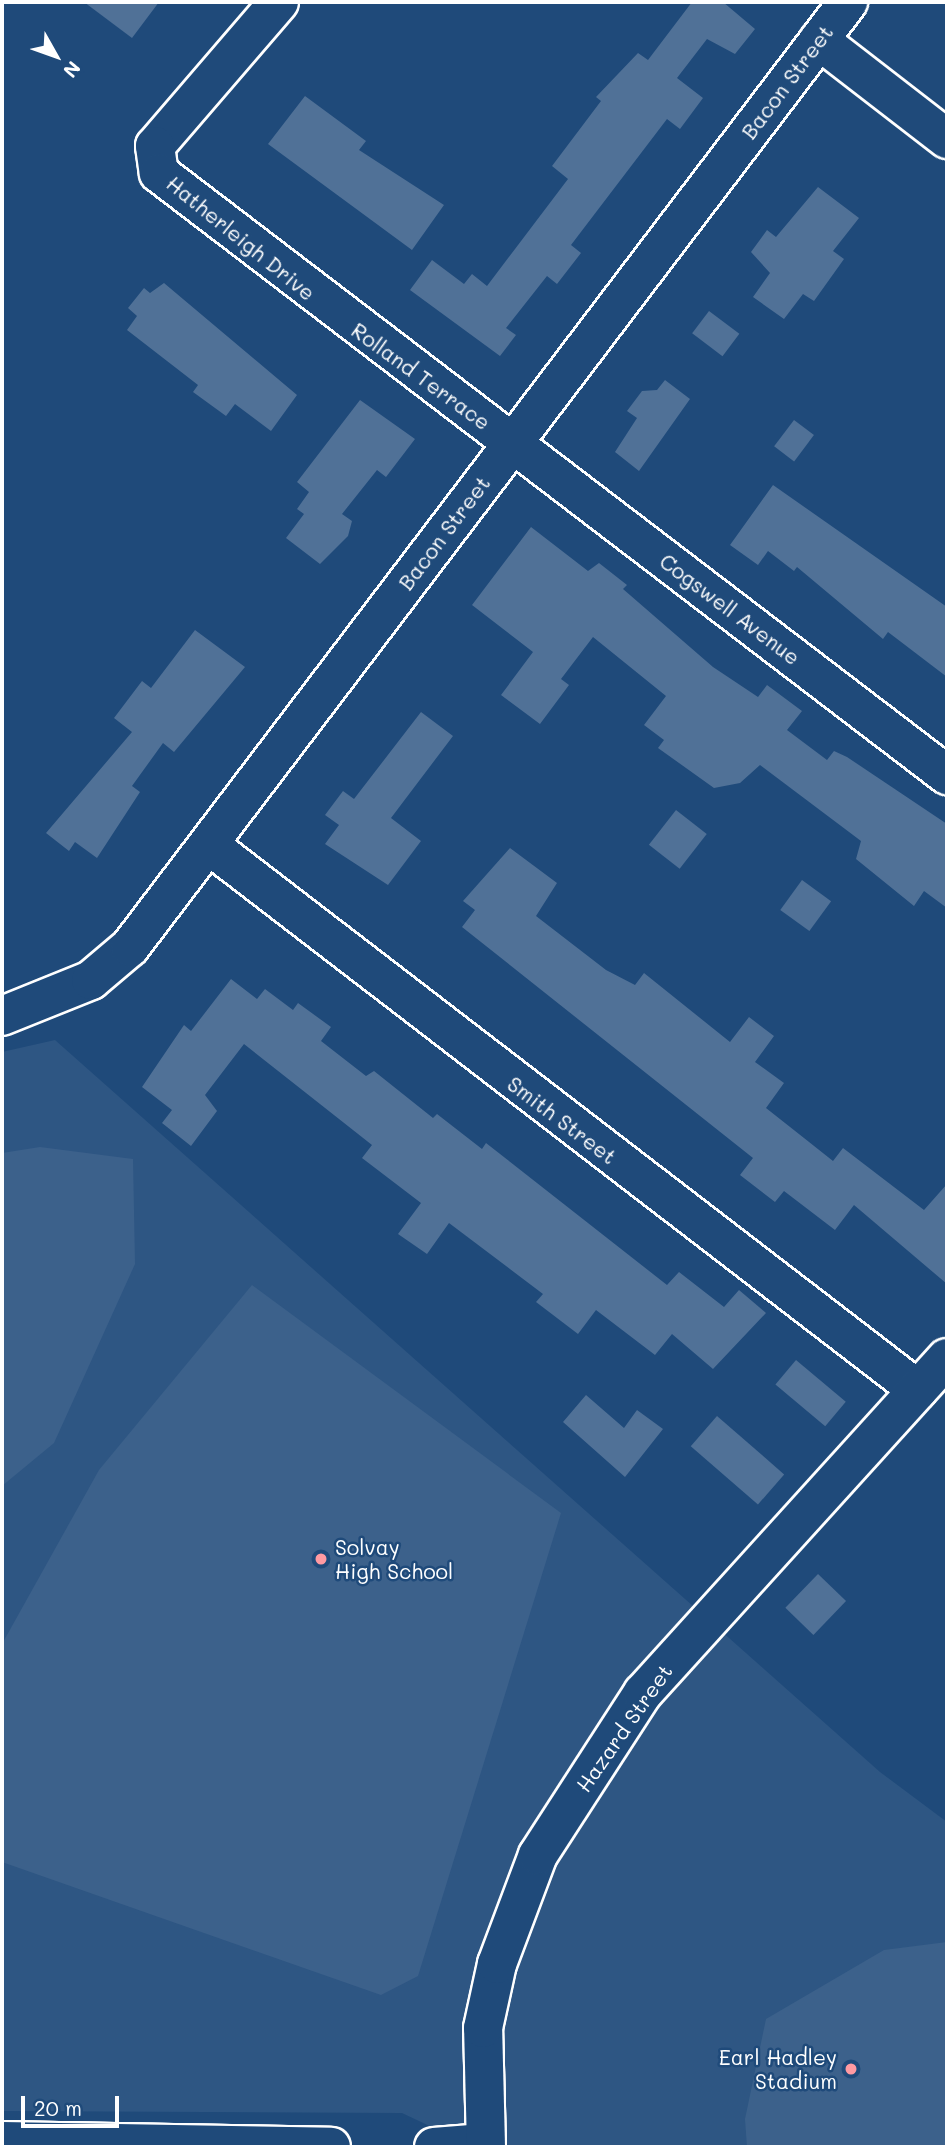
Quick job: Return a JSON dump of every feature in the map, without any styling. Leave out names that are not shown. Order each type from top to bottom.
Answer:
[{"type":"street","name":"Hatherleigh Drive","points":[[279,2],[152,155],[159,173],[330,309]]},
{"type":"street","name":"Bacon Street","points":[[2,1016],[91,980],[130,947],[848,2]]},
{"type":"street","points":[[819,40],[947,139]]},
{"type":"street","name":"Rolland Terrace","points":[[330,309],[512,443]]},
{"type":"street","name":"Cogswell Avenue","points":[[512,443],[947,775]]},
{"type":"street","name":"Smith Street","points":[[209,845],[918,1390]]},
{"type":"street","name":"Hazard Street","points":[[485,2145],[483,2028],[497,1964],[538,1855],[643,1693],[947,1358]]},
{"type":"street","points":[[2,2141],[331,2147]]},
{"type":"street","points":[[434,2147],[485,2145]]},
{"type":"shaded area","name":"Solvay High School","points":[[55,1040],[880,1772],[947,1822],[947,2147],[474,2147],[402,2113],[2,2111],[2,1052]]},
{"type":"shaded area","points":[[40,1147],[133,1159],[135,1264],[54,1443],[2,1486],[2,1153]]},
{"type":"shaded area","points":[[252,1285],[561,1513],[418,1976],[381,1995],[2,1862],[2,1644],[99,1470]]},
{"type":"shaded area","name":"Earl Hadley Stadium","points":[[947,1942],[947,2147],[747,2147],[745,2119],[766,2019],[884,1950]]},
{"type":"building","points":[[84,2],[159,2],[132,38]]},
{"type":"building","points":[[692,2],[723,2],[755,29],[735,54],[707,39],[677,78],[703,98],[680,129],[667,119],[571,245],[581,253],[557,284],[547,276],[506,328],[516,335],[500,356],[410,290],[432,260],[464,284],[472,274],[487,286],[568,179],[552,166],[601,101],[596,97],[638,53],[648,60]]},
{"type":"building","points":[[305,96],[366,141],[359,150],[444,205],[412,250],[268,144]]},
{"type":"building","points":[[818,187],[859,218],[833,251],[844,259],[814,301],[803,294],[784,319],[753,297],[770,273],[751,252],[767,230],[776,237]]},
{"type":"building","points":[[164,283],[297,395],[271,431],[235,404],[226,416],[193,392],[198,385],[127,330],[137,316],[128,308],[144,288],[150,293]]},
{"type":"building","points":[[709,311],[739,334],[722,356],[692,333]]},
{"type":"building","points":[[665,380],[690,399],[639,471],[615,452],[637,418],[627,411],[642,391],[657,390]]},
{"type":"building","points":[[360,400],[415,439],[386,477],[377,470],[342,514],[352,521],[348,536],[320,564],[286,538],[304,514],[297,509],[309,492],[297,482]]},
{"type":"building","points":[[794,420],[814,435],[794,461],[774,446]]},
{"type":"building","points":[[773,485],[947,607],[947,677],[888,632],[883,639],[797,567],[794,571],[768,551],[758,565],[730,545]]},
{"type":"building","points":[[531,527],[588,571],[599,563],[627,585],[623,589],[713,667],[758,697],[767,685],[802,711],[787,730],[827,760],[834,751],[847,757],[947,824],[947,908],[924,891],[914,906],[856,859],[861,841],[760,765],[740,783],[714,788],[658,748],[664,740],[644,725],[666,696],[593,637],[561,679],[569,685],[540,724],[501,695],[533,652],[472,605]]},
{"type":"building","points":[[195,630],[245,667],[174,752],[163,743],[132,786],[140,792],[97,858],[75,842],[69,851],[46,833],[132,732],[114,718],[142,681],[151,688]]},
{"type":"building","points":[[421,712],[453,736],[391,818],[421,841],[388,885],[325,844],[339,825],[325,815],[343,791],[354,799]]},
{"type":"building","points":[[676,810],[707,834],[680,869],[649,845]]},
{"type":"building","points":[[510,848],[557,883],[536,916],[606,970],[635,985],[644,973],[730,1042],[749,1017],[774,1036],[755,1062],[784,1083],[766,1108],[833,1161],[843,1148],[924,1210],[947,1184],[947,1284],[854,1205],[835,1230],[784,1191],[775,1202],[740,1175],[753,1158],[462,927],[475,910],[463,901]]},
{"type":"building","points":[[802,880],[831,901],[809,931],[780,910]]},
{"type":"building","points":[[231,979],[257,999],[265,989],[293,1010],[298,1003],[331,1027],[321,1041],[366,1076],[374,1071],[433,1118],[437,1114],[482,1149],[486,1143],[667,1285],[679,1272],[724,1307],[739,1290],[766,1313],[713,1369],[672,1334],[655,1355],[596,1310],[578,1334],[536,1302],[543,1294],[449,1223],[427,1254],[398,1234],[421,1203],[362,1158],[372,1145],[244,1044],[205,1095],[217,1111],[191,1146],[162,1123],[172,1110],[142,1087],[184,1025],[191,1031]]},
{"type":"building","points":[[796,1360],[846,1402],[825,1426],[775,1385]]},
{"type":"building","points":[[586,1395],[624,1428],[637,1410],[663,1429],[625,1477],[563,1422]]},
{"type":"building","points":[[717,1416],[784,1474],[758,1505],[691,1446]]},
{"type":"building","points":[[818,1574],[846,1601],[813,1635],[785,1608]]},
{"type":"place","name":"Solvay High School","points":[[321,1559]]},
{"type":"place","name":"Earl Hadley Stadium","points":[[851,2069]]}]
